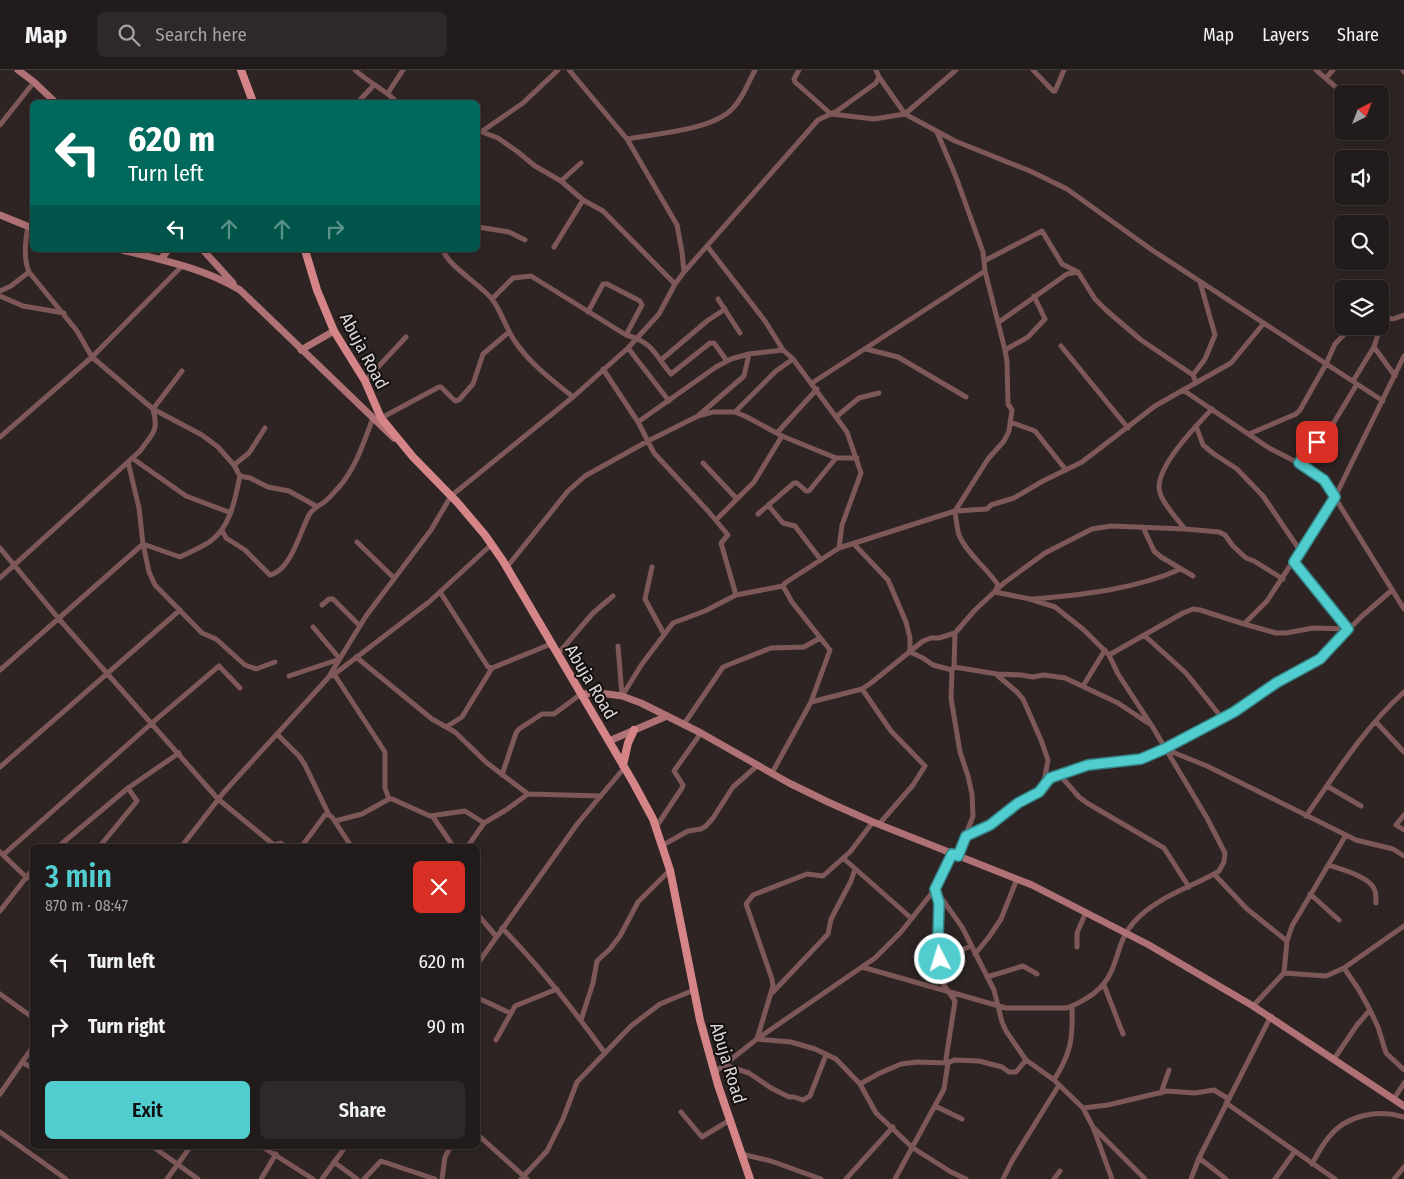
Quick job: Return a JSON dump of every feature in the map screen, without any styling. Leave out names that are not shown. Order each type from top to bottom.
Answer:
[{"type":"main road","points":[[241,70],[252,100]]},
{"type":"main road","name":"Abuja Road","points":[[306,252],[317,290],[334,332],[365,381],[377,418],[451,496],[492,544],[624,766],[656,827],[670,870],[700,1020],[750,1179]]},
{"type":"main road","points":[[624,766],[628,742],[634,730]]},
{"type":"street","points":[[18,70],[53,100]]},
{"type":"street","points":[[355,70],[395,100]]},
{"type":"street","points":[[388,93],[403,70]]},
{"type":"street","points":[[480,133],[523,103],[558,70]]},
{"type":"street","points":[[569,70],[627,139],[677,225],[684,272]]},
{"type":"street","points":[[627,139],[692,129],[725,115],[743,94],[755,70]]},
{"type":"street","points":[[799,70],[794,79],[795,82],[832,114],[870,120],[905,114],[956,70]]},
{"type":"street","points":[[876,70],[905,114],[955,141],[1030,171],[1067,189],[1152,250],[1383,401]]},
{"type":"street","points":[[1033,70],[1055,91],[1064,70]]},
{"type":"street","points":[[1316,70],[1334,85]]},
{"type":"street","points":[[1326,78],[1332,70]]},
{"type":"street","points":[[184,844],[218,799],[328,678],[360,626],[431,530],[451,496],[573,397],[639,338],[659,314],[675,284],[684,272],[818,120],[832,114],[876,83],[879,77]]},
{"type":"street","points":[[0,125],[34,82]]},
{"type":"street","points":[[360,100],[374,85]]},
{"type":"street","points":[[937,132],[983,252],[985,271],[999,322],[1007,362],[1008,404],[1012,410],[1009,431],[1004,441],[977,475],[955,511],[959,534],[967,548],[992,575],[998,585],[995,592]]},
{"type":"street","points":[[480,133],[498,138],[535,166],[561,181],[583,200],[608,215],[675,284]]},
{"type":"street","points":[[561,181],[581,163]]},
{"type":"street","points":[[554,247],[583,200]]},
{"type":"street","points":[[0,216],[30,228],[25,252],[29,272],[78,331],[92,357],[153,409],[202,435],[218,447],[234,465],[240,476],[231,513],[222,530],[212,540],[180,557],[143,544]]},
{"type":"street","points":[[480,227],[509,232],[525,240]]},
{"type":"street","points":[[984,261],[1042,231],[1062,264],[1078,272],[1095,299],[1106,310],[1141,340],[1193,375],[1196,383]]},
{"type":"street","points":[[707,246],[765,321],[783,350],[793,359],[812,383],[847,432],[861,473],[842,524],[839,548]]},
{"type":"street","points":[[131,252],[202,271],[240,290]]},
{"type":"street","points":[[161,259],[166,252]]},
{"type":"street","points":[[206,252],[240,290],[302,350],[377,418]]},
{"type":"street","points":[[444,252],[452,263],[492,299],[515,342],[544,373],[573,397]]},
{"type":"street","points":[[0,437],[92,357],[182,266]]},
{"type":"street","points":[[812,383],[985,271]]},
{"type":"street","points":[[0,291],[11,286],[29,272]]},
{"type":"street","points":[[999,322],[1068,274],[1078,272]]},
{"type":"street","points":[[492,299],[513,278],[531,276],[626,335],[639,338],[649,346],[671,374],[712,343],[727,361]]},
{"type":"street","points":[[1193,375],[1205,359],[1215,335],[1200,282]]},
{"type":"street","points":[[588,312],[603,284],[607,284],[640,301],[642,305],[626,335]]},
{"type":"street","points":[[0,296],[23,306],[64,313]]},
{"type":"street","points":[[1005,350],[1028,337],[1046,319],[1034,296]]},
{"type":"street","points":[[718,299],[740,333]]},
{"type":"street","points":[[661,360],[724,309]]},
{"type":"street","points":[[1389,319],[1404,315]]},
{"type":"street","points":[[622,696],[673,622],[705,611],[736,595],[783,586],[839,548],[955,511],[987,509],[991,505],[1014,498],[1082,462],[1155,406],[1231,363],[1264,323]]},
{"type":"street","points":[[302,350],[334,332]]},
{"type":"street","points":[[222,530],[226,538],[245,550],[270,575],[275,574],[290,557],[310,514],[316,506],[322,504],[340,486],[349,474],[377,418],[439,387],[454,400],[459,400],[473,384],[483,354],[509,332]]},
{"type":"street","points":[[1249,434],[1296,414],[1300,410],[1335,344],[1344,335]]},
{"type":"street","points":[[1299,463],[1307,451],[1330,429],[1374,347],[1377,335]]},
{"type":"street","points":[[365,381],[406,337]]},
{"type":"street","points":[[1061,346],[1128,428]]},
{"type":"street","points":[[1374,347],[1395,376]]},
{"type":"street","points":[[628,348],[669,401]]},
{"type":"street","points":[[866,349],[898,357],[966,397]]},
{"type":"street","points":[[638,422],[727,361],[748,354],[783,350]]},
{"type":"street","points":[[698,416],[744,376],[748,354]]},
{"type":"street","points":[[1244,624],[1268,601],[1335,497],[1404,356]]},
{"type":"street","points":[[735,412],[776,371],[793,359]]},
{"type":"street","points":[[603,369],[638,422],[654,454],[728,535],[721,543],[736,595]]},
{"type":"street","points":[[0,578],[140,451],[155,430],[156,423],[153,409],[182,371]]},
{"type":"street","points":[[716,520],[754,482],[779,434],[816,389]]},
{"type":"street","points":[[1183,390],[1269,448],[1299,463],[1324,480],[1404,609]]},
{"type":"street","points":[[836,417],[859,398],[879,394]]},
{"type":"street","points":[[1185,529],[1159,493],[1160,478],[1176,451],[1212,409]]},
{"type":"street","points":[[507,567],[568,491],[579,481],[594,470],[698,416],[713,412],[735,412],[779,434],[836,458],[857,458]]},
{"type":"street","points":[[1010,422],[1035,431],[1066,470]]},
{"type":"street","points":[[1196,426],[1203,445],[1237,470],[1262,496],[1301,552]]},
{"type":"street","points":[[234,465],[249,453],[265,428]]},
{"type":"street","points":[[758,514],[794,483],[809,491],[836,458]]},
{"type":"street","points":[[130,460],[186,496],[231,513]]},
{"type":"street","points":[[130,460],[139,508],[143,544],[149,572],[156,584],[202,633],[216,639],[251,668],[256,669],[275,662]]},
{"type":"street","points":[[703,463],[737,499]]},
{"type":"street","points":[[240,476],[250,478],[268,487],[289,491],[316,506]]},
{"type":"street","points":[[768,506],[783,523],[794,526],[821,560]]},
{"type":"street","points":[[811,702],[862,689],[871,684],[923,641],[955,633],[969,616],[995,592],[1045,553],[1092,529],[1111,526],[1211,530],[1225,535],[1233,546],[1246,558],[1283,579]]},
{"type":"street","points":[[1143,528],[1154,551],[1193,576]]},
{"type":"street","points":[[357,542],[394,578]]},
{"type":"street","points":[[0,670],[143,544]]},
{"type":"street","points":[[328,678],[429,602],[492,544]]},
{"type":"street","points":[[854,544],[888,580],[906,622],[910,638],[910,652]]},
{"type":"street","points":[[0,548],[59,619],[218,799],[273,844]]},
{"type":"street","points":[[1294,562],[1348,629]]},
{"type":"street","points":[[652,567],[645,599],[664,634]]},
{"type":"street","points":[[1030,599],[1077,596],[1160,578],[1181,568]]},
{"type":"street","points":[[772,773],[811,702],[830,650],[792,602],[783,586]]},
{"type":"street","points":[[966,836],[990,825],[1018,803],[1039,792],[1050,778],[1088,765],[1141,759],[1234,712],[1276,683],[1320,659],[1348,629],[1392,590]]},
{"type":"street","points":[[440,592],[485,666],[492,668]]},
{"type":"street","points":[[862,968],[1006,1008],[1072,1007],[1094,994],[1112,974],[1126,933],[1133,923],[1148,910],[1219,871],[1224,862],[1225,853],[1207,818],[1105,650],[1084,630],[1054,607],[1030,599],[995,592]]},
{"type":"street","points":[[557,654],[593,613],[613,596]]},
{"type":"street","points":[[322,605],[329,599],[333,599],[360,626]]},
{"type":"street","points":[[0,766],[180,610]]},
{"type":"street","points":[[1109,655],[1183,613],[1193,610],[1200,610],[1281,633],[1313,628],[1348,629]]},
{"type":"street","points":[[313,627],[340,660]]},
{"type":"street","points":[[715,1072],[758,1039],[875,958],[901,932],[935,889],[966,836],[973,816],[972,794],[960,752],[952,698],[955,633]]},
{"type":"street","points":[[1145,636],[1186,672],[1222,718]]},
{"type":"street","points":[[684,724],[723,667],[771,648],[804,646],[820,638]]},
{"type":"street","points":[[446,727],[462,717],[492,668],[551,644]]},
{"type":"street","points":[[618,646],[618,665],[622,696]]},
{"type":"street","points":[[1083,686],[1105,650]]},
{"type":"street","points":[[910,652],[933,665],[953,669],[1033,677],[1044,675],[1065,678],[1135,713],[1152,726]]},
{"type":"street","points":[[356,657],[432,719],[455,732],[487,764],[528,794],[601,796]]},
{"type":"street","points":[[289,676],[340,660]]},
{"type":"street","points":[[27,878],[2,854],[219,666],[240,688]]},
{"type":"street","points":[[334,674],[385,752],[385,788],[388,799]]},
{"type":"street","points":[[997,674],[1023,699],[1041,740],[1048,760],[1042,788]]},
{"type":"street","points":[[758,1039],[772,992],[772,979],[746,904],[747,900],[753,895],[807,874],[823,876],[843,858],[914,784],[925,766],[891,731],[862,689]]},
{"type":"street","points":[[1306,816],[1358,742],[1404,692]]},
{"type":"street","points":[[502,775],[516,732],[542,714],[554,714],[581,694],[600,693],[622,696],[641,702],[701,733],[789,783],[877,823],[1032,885],[1126,933],[1271,1016],[1404,1106]]},
{"type":"street","points":[[609,741],[668,716]]},
{"type":"street","points":[[1376,722],[1404,752]]},
{"type":"street","points":[[656,827],[683,785],[674,771],[701,733]]},
{"type":"street","points":[[277,734],[306,765],[329,815],[350,844]]},
{"type":"street","points":[[1164,749],[1207,766],[1356,840],[1393,849],[1404,856]]},
{"type":"street","points":[[61,844],[128,788],[178,754]]},
{"type":"street","points":[[663,845],[688,831],[701,829],[706,826],[714,818],[733,787],[758,765]]},
{"type":"street","points":[[480,960],[567,838],[624,766]]},
{"type":"street","points":[[1059,774],[1079,797],[1087,803],[1164,848],[1189,887]]},
{"type":"street","points":[[1327,786],[1361,806]]},
{"type":"street","points":[[102,844],[137,801],[128,788]]},
{"type":"street","points":[[469,844],[484,823],[528,794]]},
{"type":"street","points":[[335,821],[362,814],[388,799],[392,799],[433,816],[465,812],[484,823]]},
{"type":"street","points":[[303,844],[324,815],[329,815]]},
{"type":"street","points":[[1404,815],[1396,825],[1404,830]]},
{"type":"street","points":[[433,816],[452,844]]},
{"type":"street","points":[[1253,1006],[1284,973],[1287,940],[1292,926],[1346,835]]},
{"type":"street","points":[[843,858],[911,918]]},
{"type":"street","points":[[1328,865],[1358,875],[1371,884],[1376,890],[1376,903]]},
{"type":"street","points":[[772,992],[828,934],[831,919],[851,881],[855,869]]},
{"type":"street","points":[[581,1020],[593,983],[597,961],[620,936],[638,902],[670,870]]},
{"type":"street","points":[[0,911],[30,873]]},
{"type":"street","points":[[1214,874],[1247,909],[1287,940]]},
{"type":"street","points":[[975,954],[1001,919],[1017,879]]},
{"type":"street","points":[[935,889],[962,927],[987,977],[999,1006],[1006,1031],[1026,1060],[1054,1080],[1083,1108],[1093,1127],[1112,1179]]},
{"type":"street","points":[[896,1179],[944,1089],[948,1063],[946,1059],[955,1001],[941,981],[938,939],[939,903],[935,889]]},
{"type":"street","points":[[1310,894],[1339,920]]},
{"type":"street","points":[[1076,947],[1077,933],[1086,912]]},
{"type":"street","points":[[480,917],[496,936]]},
{"type":"street","points":[[1284,973],[1326,976],[1344,968],[1404,926]]},
{"type":"street","points":[[502,928],[530,956],[605,1053]]},
{"type":"street","points":[[940,959],[971,946]]},
{"type":"street","points":[[987,977],[1023,966],[1036,974]]},
{"type":"street","points":[[1344,968],[1359,990],[1378,1026],[1386,1053],[1404,1070]]},
{"type":"street","points":[[1104,985],[1122,1034]]},
{"type":"street","points":[[496,1040],[515,1006],[556,989]]},
{"type":"street","points":[[480,1137],[524,1178],[548,1151],[577,1082],[631,1026],[660,1004],[694,990]]},
{"type":"street","points":[[0,994],[30,1016]]},
{"type":"street","points":[[480,999],[510,1013]]},
{"type":"street","points":[[1054,1080],[1064,1064],[1070,1047],[1073,1034],[1072,1007]]},
{"type":"street","points":[[1334,1059],[1357,1025],[1370,1010]]},
{"type":"street","points":[[1191,1179],[1198,1158],[1271,1016]]},
{"type":"street","points":[[758,1039],[791,1042],[836,1059],[860,1084],[876,1113],[913,1148],[951,1172],[966,1179]]},
{"type":"street","points":[[0,1094],[30,1051]]},
{"type":"street","points":[[724,1065],[749,1074],[788,1097],[803,1100],[810,1096],[826,1055]]},
{"type":"street","points":[[860,1084],[901,1064],[917,1062],[948,1063],[954,1060],[979,1062],[1002,1067],[1013,1073],[1026,1060]]},
{"type":"street","points":[[22,1062],[30,1067]]},
{"type":"street","points":[[1161,1092],[1169,1070]]},
{"type":"street","points":[[1394,1099],[1404,1083]]},
{"type":"street","points":[[1003,1179],[1059,1085]]},
{"type":"street","points":[[1083,1108],[1108,1105],[1167,1091],[1195,1093],[1214,1090],[1227,1098],[1229,1097]]},
{"type":"street","points":[[1226,1103],[1335,1179]]},
{"type":"street","points":[[935,1106],[962,1119]]},
{"type":"street","points":[[681,1112],[702,1137],[730,1120]]},
{"type":"street","points":[[1312,1164],[1330,1135],[1351,1119],[1364,1114],[1396,1114],[1404,1117]]},
{"type":"street","points":[[1093,1127],[1145,1179]]},
{"type":"street","points":[[848,1179],[893,1128]]},
{"type":"street","points":[[0,1132],[66,1179]]},
{"type":"street","points":[[156,1149],[198,1179]]},
{"type":"street","points":[[167,1179],[190,1149]]},
{"type":"street","points":[[267,1149],[313,1179]]},
{"type":"street","points":[[322,1179],[344,1149]]},
{"type":"street","points":[[442,1179],[445,1157],[449,1149]]},
{"type":"street","points":[[1275,1179],[1294,1151]]},
{"type":"street","points":[[261,1179],[276,1154]]},
{"type":"street","points":[[741,1154],[771,1161],[811,1177],[821,1179]]},
{"type":"street","points":[[1198,1158],[1226,1179]]},
{"type":"street","points":[[364,1179],[381,1161],[435,1179]]},
{"type":"street","points":[[334,1162],[357,1179]]},
{"type":"street","points":[[1394,1179],[1404,1167]]},
{"type":"street","points":[[1054,1179],[1060,1171]]},
{"type":"route","points":[[940,959],[938,939],[939,903],[935,889],[952,854],[958,856],[966,836],[990,825],[1018,803],[1039,792],[1050,778],[1088,765],[1141,759],[1234,712],[1276,683],[1320,659],[1348,629],[1294,562],[1335,497],[1324,480],[1299,463],[1317,442]]}]
